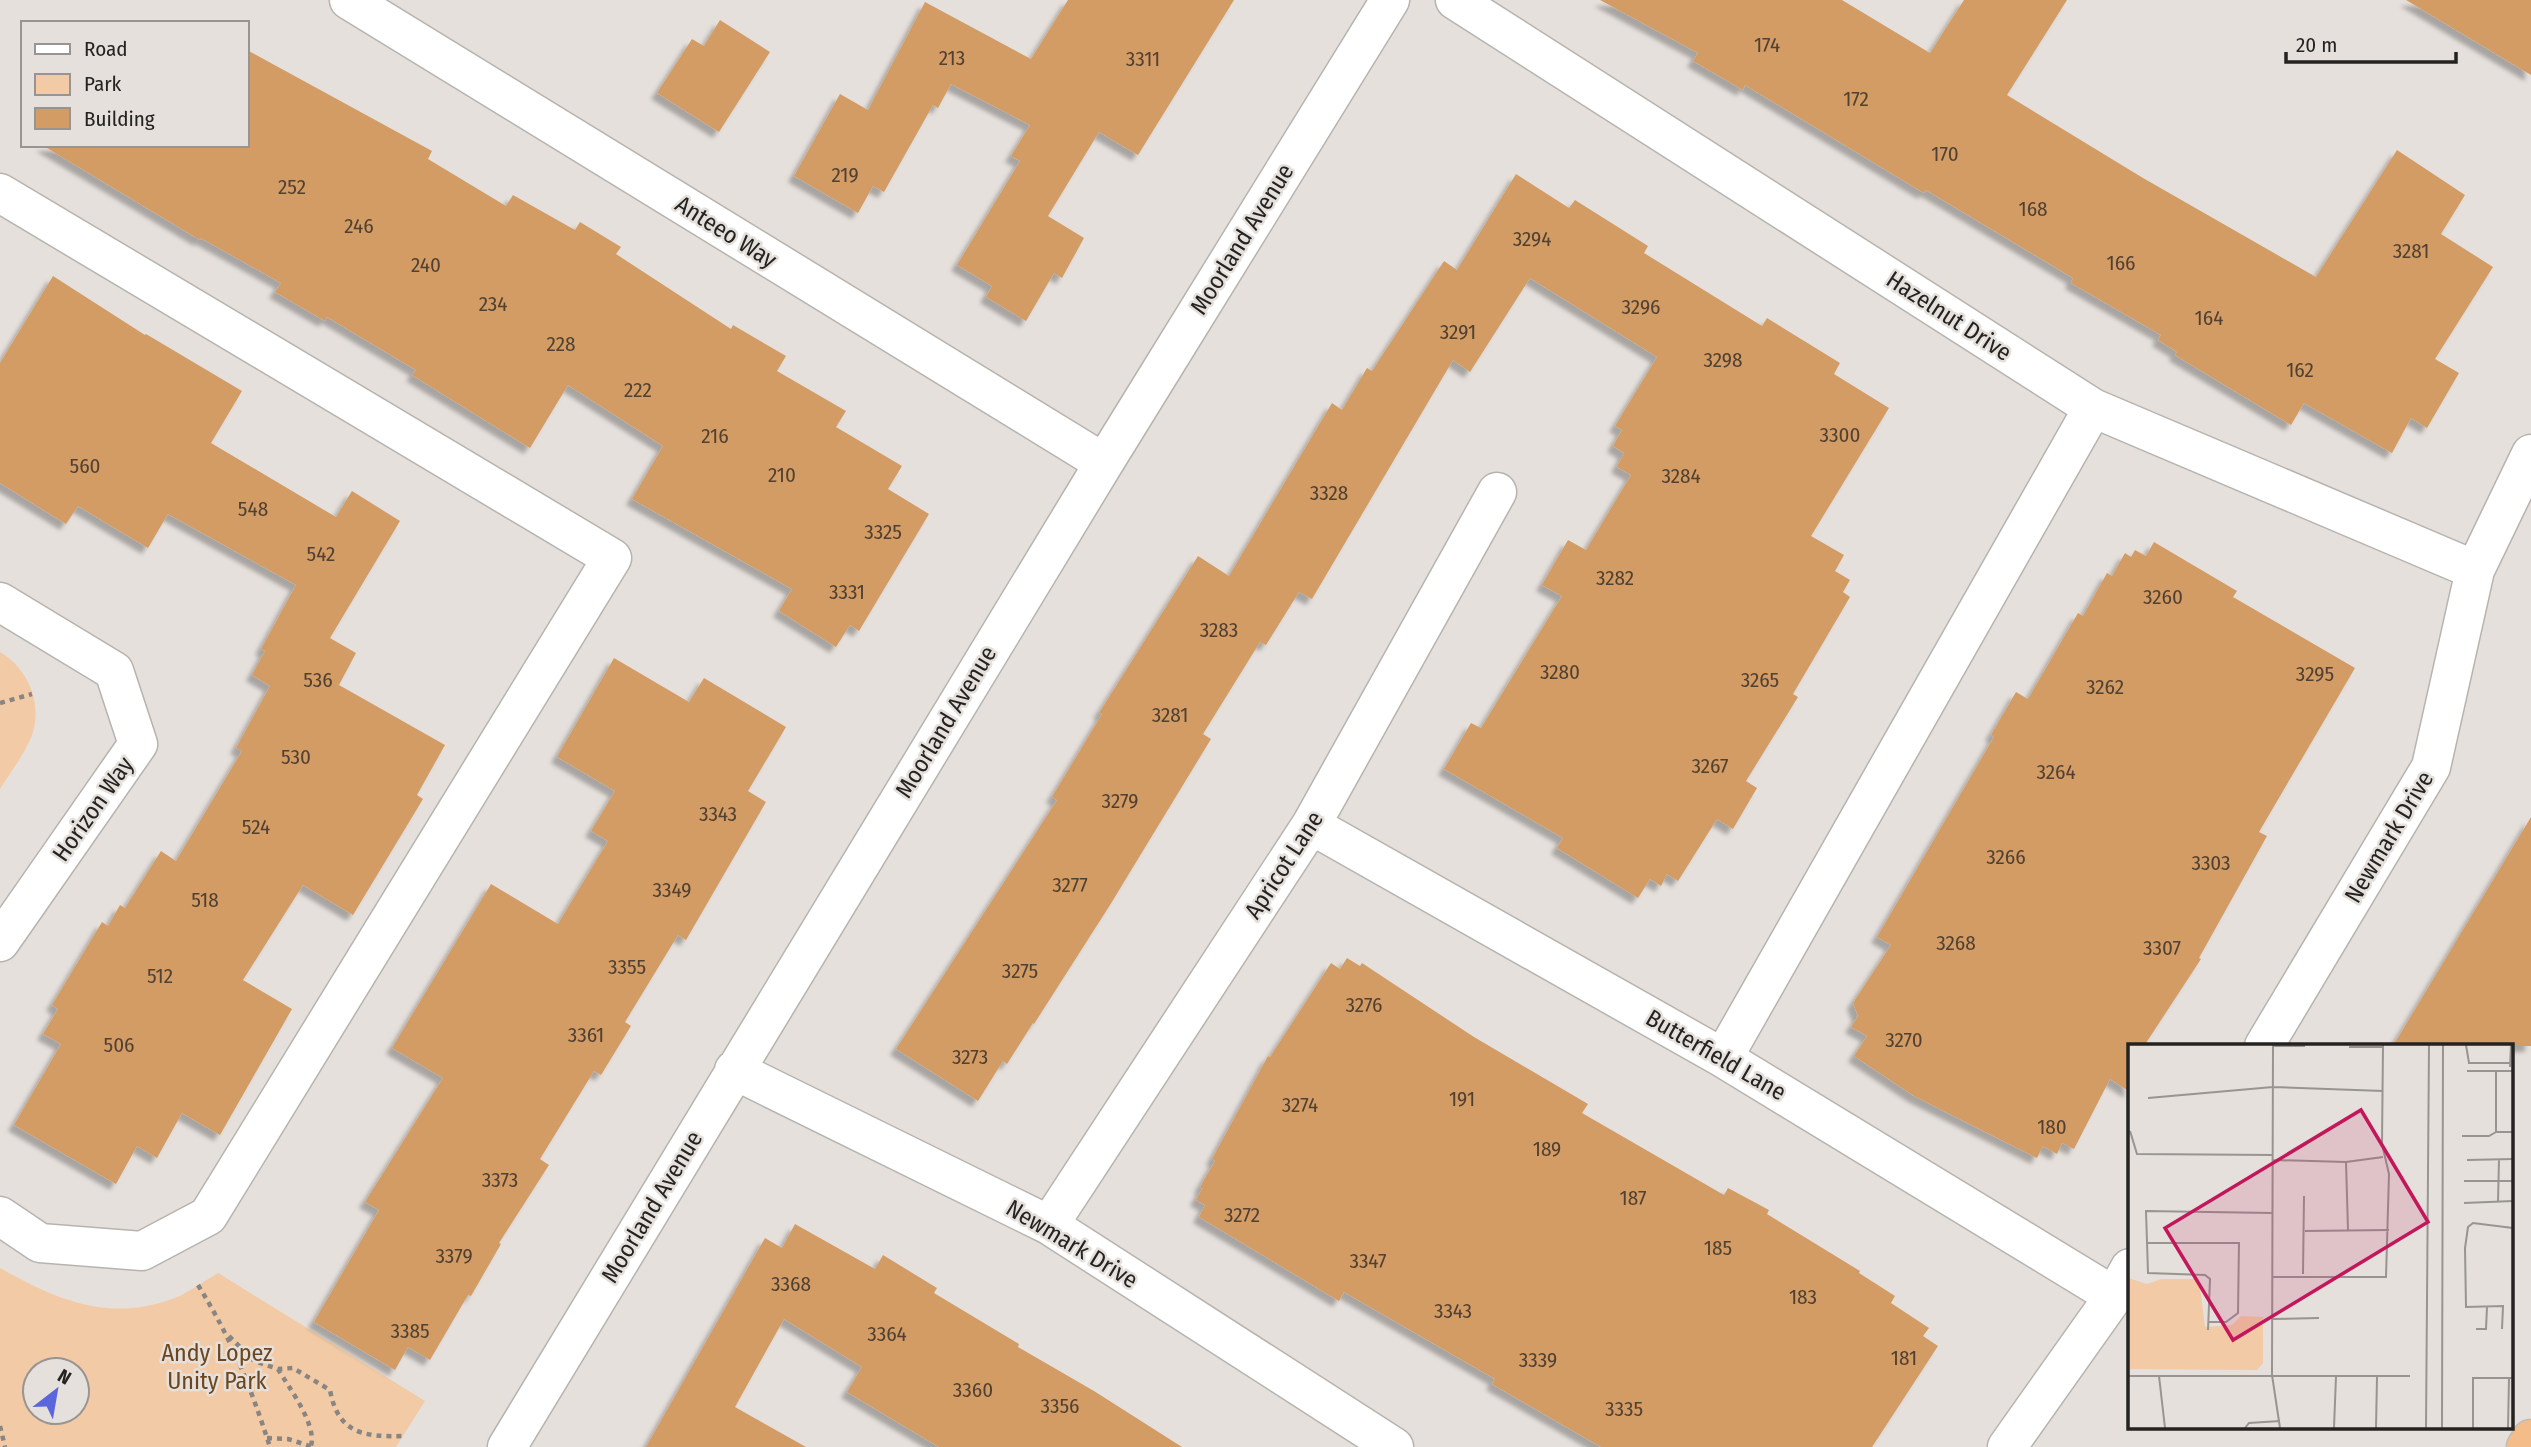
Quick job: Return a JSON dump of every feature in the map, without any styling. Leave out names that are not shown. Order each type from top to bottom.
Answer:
[{"type":"highway","points":[[2526,1447],[2531,1438]]},
{"type":"street","name":"Anteeo Way","points":[[349,0],[1104,463]]},
{"type":"street","name":"Moorland Avenue","points":[[507,1447],[1104,463],[1390,0]]},
{"type":"street","name":"Hazelnut Drive","points":[[1455,0],[2093,408],[2475,570]]},
{"type":"street","points":[[0,193],[612,558],[208,1216],[142,1251],[40,1243],[0,1216]]},
{"type":"street","points":[[1723,1058],[2093,408]]},
{"type":"street","name":"Newmark Drive","points":[[2265,1044],[2431,767],[2475,570],[2531,454]]},
{"type":"street","name":"Apricot Lane","points":[[1049,1225],[1311,825],[1497,492]]},
{"type":"street","name":"Horizon Way","points":[[0,602],[114,671],[138,744],[0,943]]},
{"type":"street","name":"Butterfield Lane","points":[[1311,825],[2122,1282]]},
{"type":"street","name":"Newmark Drive","points":[[734,1070],[1049,1225],[1394,1447]]},
{"type":"street","points":[[2007,1447],[2122,1282]]},
{"type":"path","points":[[0,703],[32,694]]},
{"type":"path","points":[[198,1285],[229,1336],[245,1372],[270,1447]]},
{"type":"path","points":[[229,1336],[254,1361],[278,1368],[293,1368],[330,1390],[333,1408],[345,1424],[359,1433],[403,1436]]},
{"type":"path","points":[[267,1438],[288,1439],[312,1447],[313,1438],[309,1424],[278,1368]]},
{"type":"path","points":[[0,1426],[5,1447]]},
{"type":"green space","points":[[0,652],[25,676],[34,697],[35,720],[31,738],[0,789]]},
{"type":"green space","name":"Andy Lopez Unity Park","points":[[0,1268],[63,1298],[106,1308],[151,1305],[175,1298],[218,1273],[425,1401],[396,1447],[0,1447]]},
{"type":"building","points":[[1068,0],[1234,0],[1138,155],[1099,132],[1048,216],[1084,238],[1062,278],[1054,273],[1026,321],[986,297],[992,286],[957,265],[1020,161],[1011,156],[1030,125],[951,84],[938,108],[933,105],[884,192],[873,186],[858,213],[794,176],[840,94],[868,110],[925,2],[1031,59]]},
{"type":"building","points":[[1600,0],[1842,0],[1930,53],[1964,0],[2067,0],[2007,95],[2143,178],[2316,277],[2397,150],[2465,195],[2441,234],[2493,267],[2435,359],[2459,373],[2427,428],[2411,418],[2392,453],[2304,403],[2291,425],[2175,355],[2177,352],[2158,340],[2161,335],[2071,283],[2073,278],[1926,190],[1924,193],[1745,85],[1743,90],[1693,61],[1698,53]]},
{"type":"building","points":[[2406,0],[2531,0],[2531,75]]},
{"type":"building","points":[[720,20],[770,52],[719,132],[657,93],[692,39],[704,46]]},
{"type":"building","points":[[248,51],[432,151],[428,159],[506,206],[513,195],[575,230],[580,222],[621,247],[616,254],[731,329],[733,325],[786,356],[777,371],[846,411],[836,427],[902,466],[888,489],[929,514],[859,631],[850,625],[836,647],[779,611],[792,589],[632,499],[663,446],[568,385],[530,448],[412,375],[416,370],[327,317],[325,321],[275,292],[281,283],[201,238],[200,240],[45,147],[248,147]]},
{"type":"building","points":[[1516,174],[1569,208],[1575,200],[1648,246],[1644,253],[1762,326],[1767,318],[1840,363],[1834,374],[1889,408],[1811,536],[1844,555],[1835,571],[1850,580],[1843,592],[1850,597],[1793,694],[1798,697],[1746,781],[1757,788],[1733,829],[1717,819],[1678,881],[1667,874],[1661,886],[1650,879],[1638,898],[1557,848],[1563,838],[1444,769],[1471,723],[1481,728],[1562,596],[1542,585],[1568,540],[1586,550],[1631,475],[1617,467],[1624,453],[1613,446],[1622,430],[1615,426],[1657,357],[1530,278],[1470,372],[1453,360],[1312,599],[1299,592],[1266,645],[1260,642],[1203,734],[1211,739],[1110,905],[1034,1024],[1007,1064],[1003,1061],[978,1101],[896,1049],[1057,800],[1052,797],[1102,714],[1099,713],[1198,556],[1229,576],[1332,403],[1342,410],[1367,368],[1372,371],[1444,261],[1457,270]]},
{"type":"building","points":[[53,276],[145,335],[242,391],[211,443],[336,517],[352,491],[400,521],[330,638],[356,653],[339,685],[445,745],[417,795],[423,799],[353,915],[303,885],[243,980],[292,1009],[220,1135],[182,1113],[157,1158],[137,1146],[116,1184],[14,1125],[61,1044],[43,1034],[58,1009],[52,1005],[102,922],[108,926],[120,905],[125,908],[161,851],[176,861],[242,751],[236,748],[270,686],[252,675],[265,651],[261,649],[296,585],[168,514],[148,548],[78,506],[66,524],[0,483],[0,363]]},
{"type":"building","points":[[2154,542],[2237,591],[2233,597],[2355,668],[2259,832],[2267,836],[2199,958],[2201,959],[2145,1044],[2128,1044],[2128,1091],[2110,1079],[2074,1149],[2062,1143],[2057,1154],[2043,1146],[2037,1158],[1914,1096],[1854,1056],[1867,1036],[1851,1027],[1858,1016],[1853,1003],[1891,945],[1877,937],[1994,737],[1991,735],[2016,692],[2028,699],[2078,613],[2083,616],[2107,573],[2112,576],[2125,553],[2131,557],[2135,550],[2146,556]]},
{"type":"building","points":[[614,658],[689,702],[704,678],[786,727],[748,791],[766,802],[686,940],[678,935],[625,1022],[631,1026],[601,1075],[594,1071],[540,1159],[549,1165],[430,1360],[408,1347],[395,1370],[314,1322],[379,1210],[365,1202],[443,1078],[392,1048],[491,884],[558,924],[608,841],[591,831],[615,791],[557,757]]},
{"type":"building","points":[[2531,817],[2531,1046],[2394,1044]]},
{"type":"building","points":[[1347,958],[1360,966],[1362,963],[1474,1037],[1588,1104],[1582,1113],[1724,1195],[1728,1188],[1769,1210],[1767,1214],[1860,1271],[1859,1273],[1895,1296],[1891,1303],[1929,1328],[1923,1336],[1938,1346],[1872,1447],[1601,1447],[1492,1384],[1495,1379],[1344,1292],[1339,1301],[1199,1217],[1205,1205],[1196,1200],[1215,1161],[1212,1159],[1268,1056],[1270,1057],[1331,963],[1340,969]]},
{"type":"building","points":[[795,1224],[875,1269],[883,1255],[937,1288],[934,1293],[1019,1344],[1018,1347],[1182,1447],[939,1447],[847,1392],[862,1367],[784,1319],[735,1407],[806,1447],[646,1447],[765,1238],[782,1248]]}]
